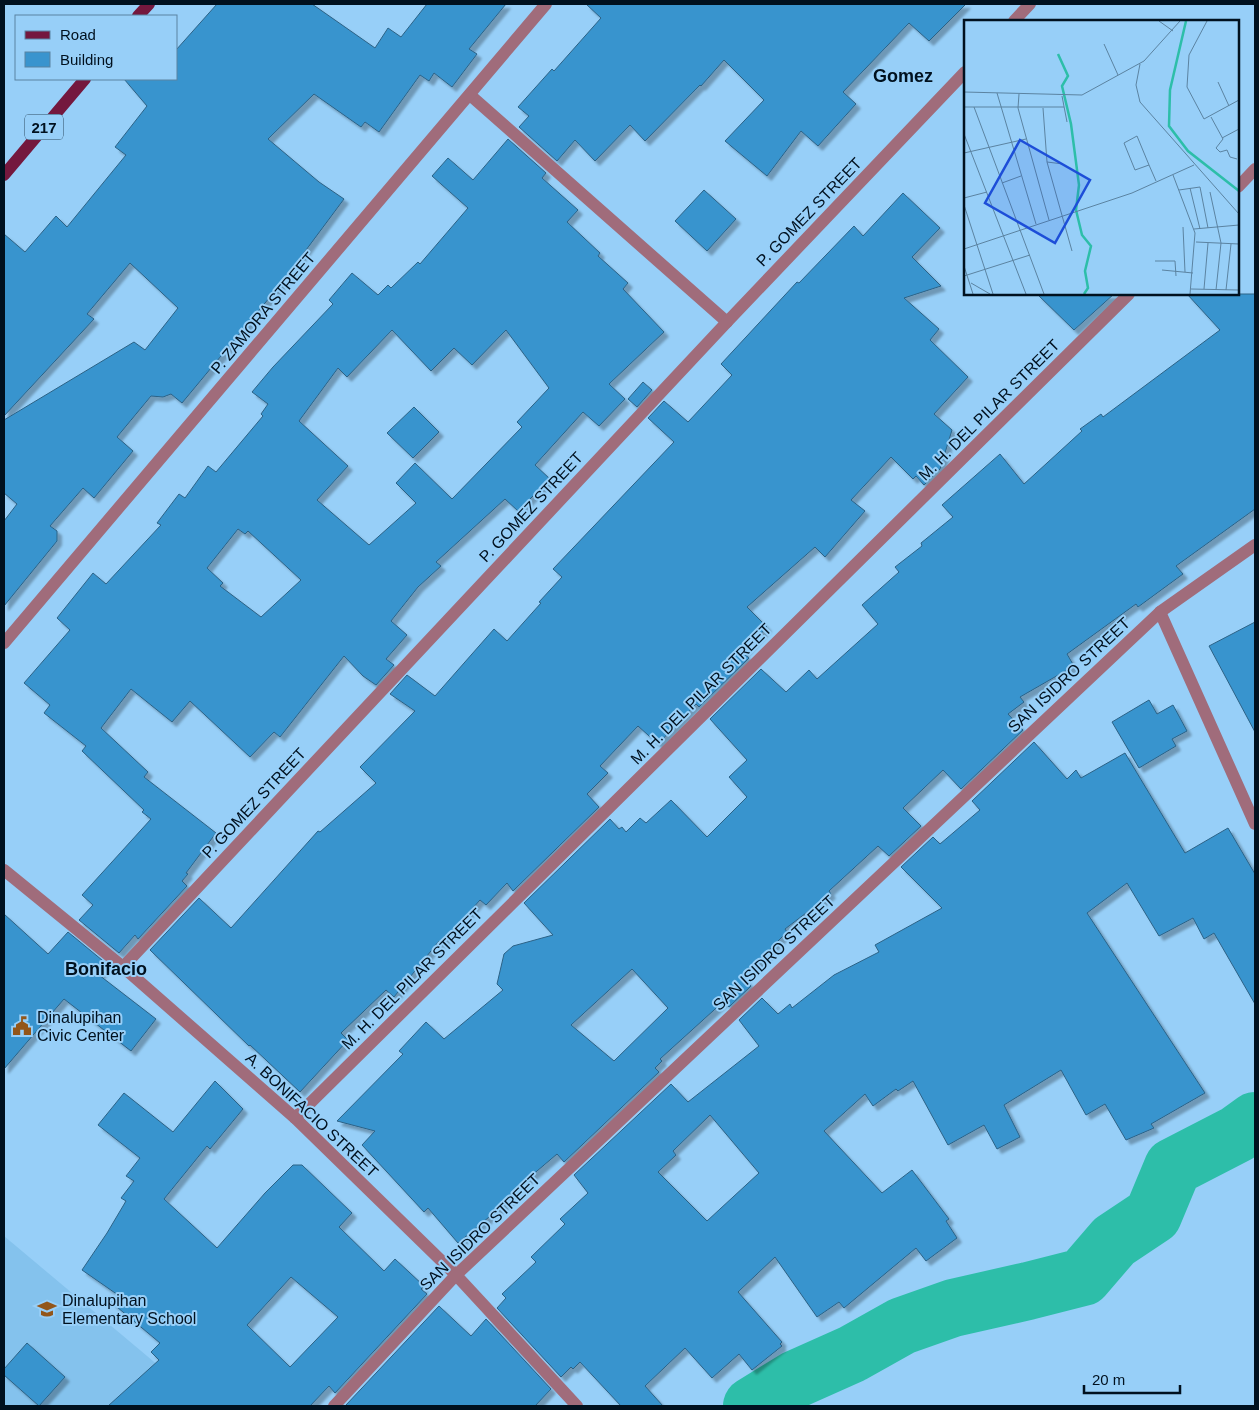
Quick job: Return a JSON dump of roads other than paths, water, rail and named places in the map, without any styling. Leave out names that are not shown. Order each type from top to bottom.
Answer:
[{"type":"main road","points":[[139,15],[148,4]]},
{"type":"main road","name":"217","points":[[4,175],[84,80]]},
{"type":"street","name":"P. ZAMORA STREET","points":[[4,643],[546,4]]},
{"type":"street","points":[[1015,20],[1030,4]]},
{"type":"street","name":"P. GOMEZ STREET","points":[[123,967],[727,322],[964,73]]},
{"type":"street","points":[[470,95],[727,322]]},
{"type":"street","points":[[1239,185],[1255,169]]},
{"type":"street","name":"M. H. DEL PILAR STREET","points":[[295,1118],[1128,295]]},
{"type":"street","name":"SAN ISIDRO STREET","points":[[334,1406],[456,1275],[1160,612],[1255,545]]},
{"type":"street","points":[[1160,612],[1255,824]]},
{"type":"street","name":"A. BONIFACIO STREET","points":[[4,870],[123,967],[295,1118],[456,1275],[578,1406]]},
{"type":"waterway","points":[[752,1406],[796,1379],[852,1354],[902,1326],[953,1308],[1083,1277],[1114,1241],[1153,1215],[1173,1167],[1237,1134],[1255,1121]]},
{"type":"place","name":"Dinalupihan Civic Center","points":[[22,1026]]},
{"type":"place","name":"Dinalupihan Elementary School","points":[[47,1309]]},
{"type":"district","name":"Gomez","points":[[903,76]]},
{"type":"district","name":"Bonifacio","points":[[106,969]]}]
